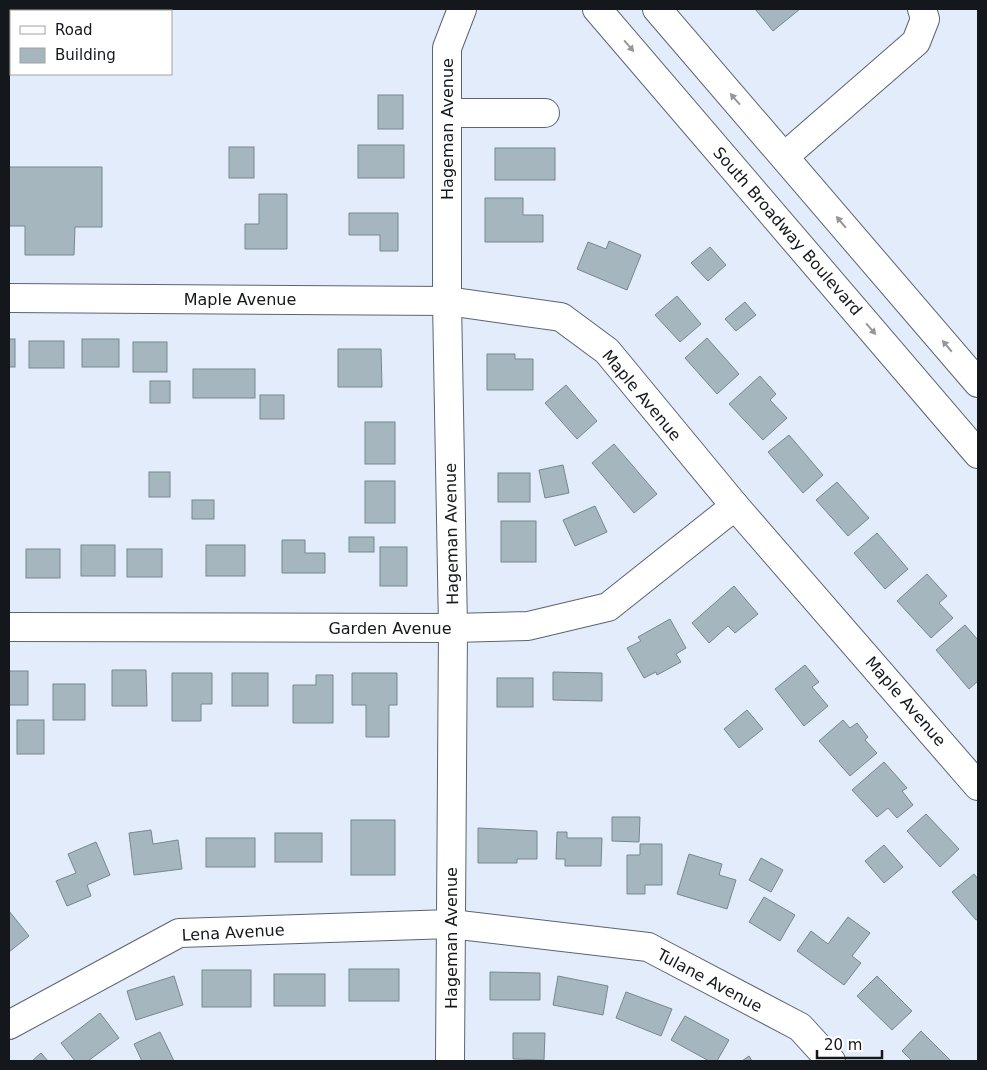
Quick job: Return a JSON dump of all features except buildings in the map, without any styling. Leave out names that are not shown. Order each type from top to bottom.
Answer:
[{"type":"street","name":"Hageman Avenue","points":[[450,1061],[453,628],[447,301],[447,48],[462,9]]},
{"type":"street","name":"South Broadway Boulevard","points":[[598,9],[978,454]]},
{"type":"street","points":[[657,9],[978,383]]},
{"type":"street","points":[[785,156],[916,42],[924,19],[922,9]]},
{"type":"street","points":[[447,112],[545,112]]},
{"type":"street","name":"Maple Avenue","points":[[9,298],[447,301],[561,317],[607,351],[734,506],[978,786]]},
{"type":"street","name":"Garden Avenue","points":[[9,627],[453,628],[528,626],[608,607],[734,506]]},
{"type":"street","name":"Lena Avenue","points":[[9,1025],[178,933],[451,924]]},
{"type":"street","name":"Tulane Avenue","points":[[451,924],[648,948],[800,1027],[831,1061]]}]
